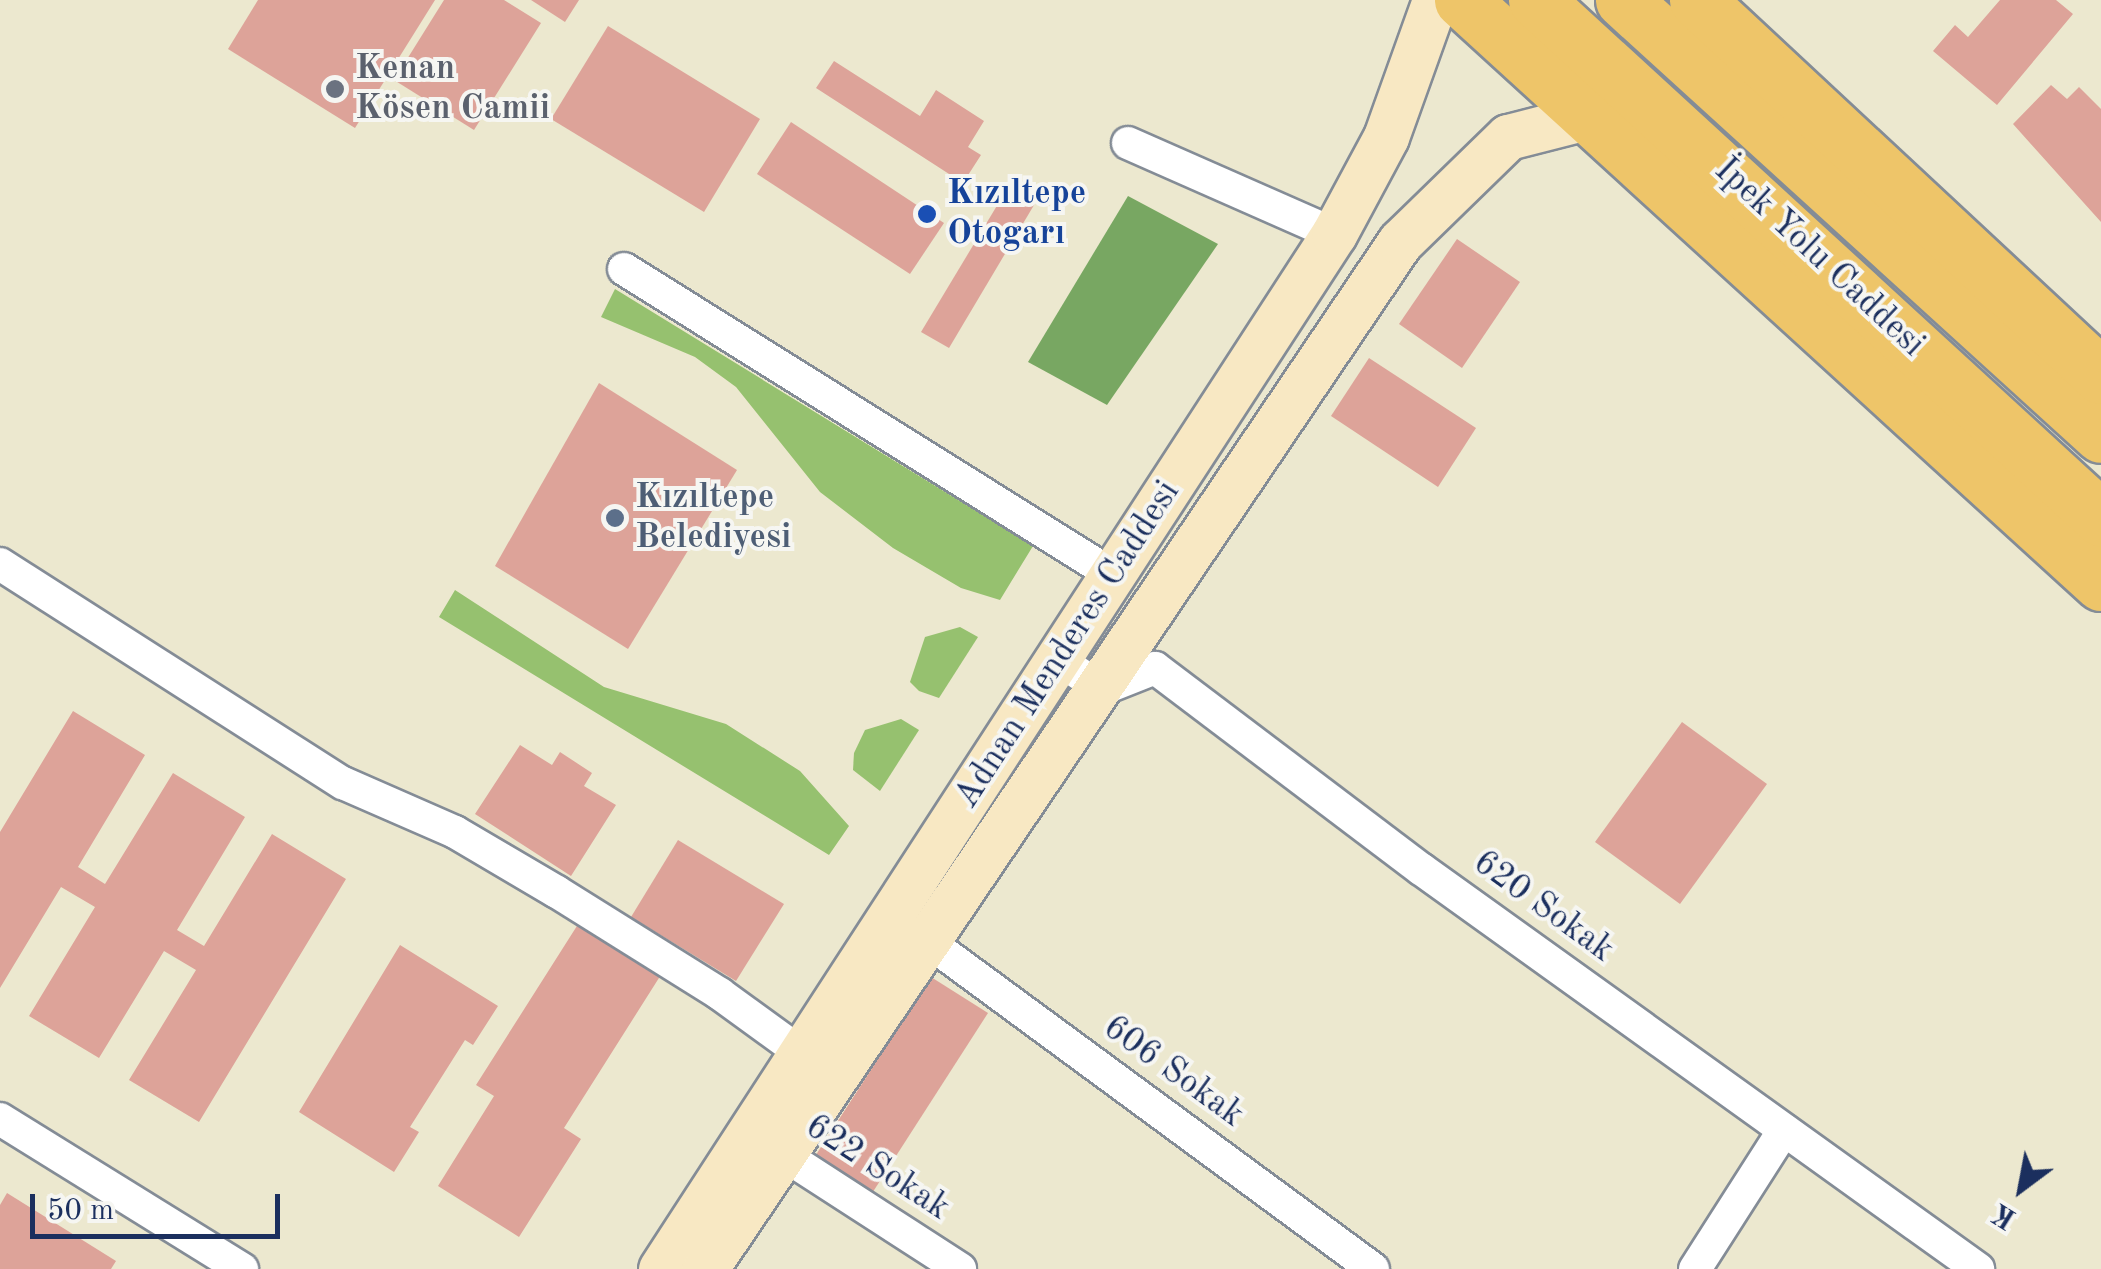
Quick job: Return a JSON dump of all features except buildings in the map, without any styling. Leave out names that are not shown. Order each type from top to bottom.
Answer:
[{"type":"highway","points":[[1462,0],[2101,583]]},
{"type":"highway","name":"İpek Yolu Caddesi","points":[[1536,0],[2101,518]]},
{"type":"highway","name":"İpek Yolu Caddesi","points":[[1624,0],[2101,435]]},
{"type":"highway","points":[[1697,0],[2101,376]]},
{"type":"street","name":"Adnan Menderes Caddesi","points":[[705,1269],[767,1144],[818,1066],[1059,660],[1334,234],[1386,137],[1435,0]]},
{"type":"street","name":"Adnan Menderes Caddesi","points":[[818,1066],[926,940],[1102,689],[1400,242],[1508,137],[1590,116]]},
{"type":"street","points":[[1128,143],[1334,234]]},
{"type":"street","points":[[624,269],[1114,575]]},
{"type":"street","points":[[0,564],[342,783],[455,832],[557,892],[720,994],[818,1066]]},
{"type":"street","points":[[1059,660],[1102,689]]},
{"type":"street","name":"620 Sokak","points":[[1102,689],[1155,668],[1978,1269]]},
{"type":"street","name":"606 Sokak","points":[[926,940],[1373,1269]]},
{"type":"street","points":[[0,1119],[242,1269]]},
{"type":"street","points":[[1695,1269],[1784,1130]]},
{"type":"street","name":"Adnan Menderes Caddesi","points":[[661,1269],[767,1144]]},
{"type":"street","name":"622 Sokak","points":[[767,1144],[960,1269]]},
{"type":"green space","points":[[1128,196],[1218,244],[1107,405],[1028,362]]},
{"type":"green space","points":[[615,289],[1033,546],[1000,600],[961,588],[893,548],[820,492],[736,387],[695,357],[601,317]]},
{"type":"green space","points":[[455,590],[604,687],[726,724],[800,771],[849,826],[829,855],[439,617]]},
{"type":"green space","points":[[960,627],[978,637],[939,698],[919,691],[910,682],[925,637]]},
{"type":"green space","points":[[901,719],[919,730],[880,791],[853,770],[854,753],[865,730]]},
{"type":"place","name":"Kenan Kösen Camii","points":[[335,89]]},
{"type":"place","name":"Kızıltepe Otogarı","points":[[927,214]]},
{"type":"place","name":"Kızıltepe Belediyesi","points":[[615,518]]}]
